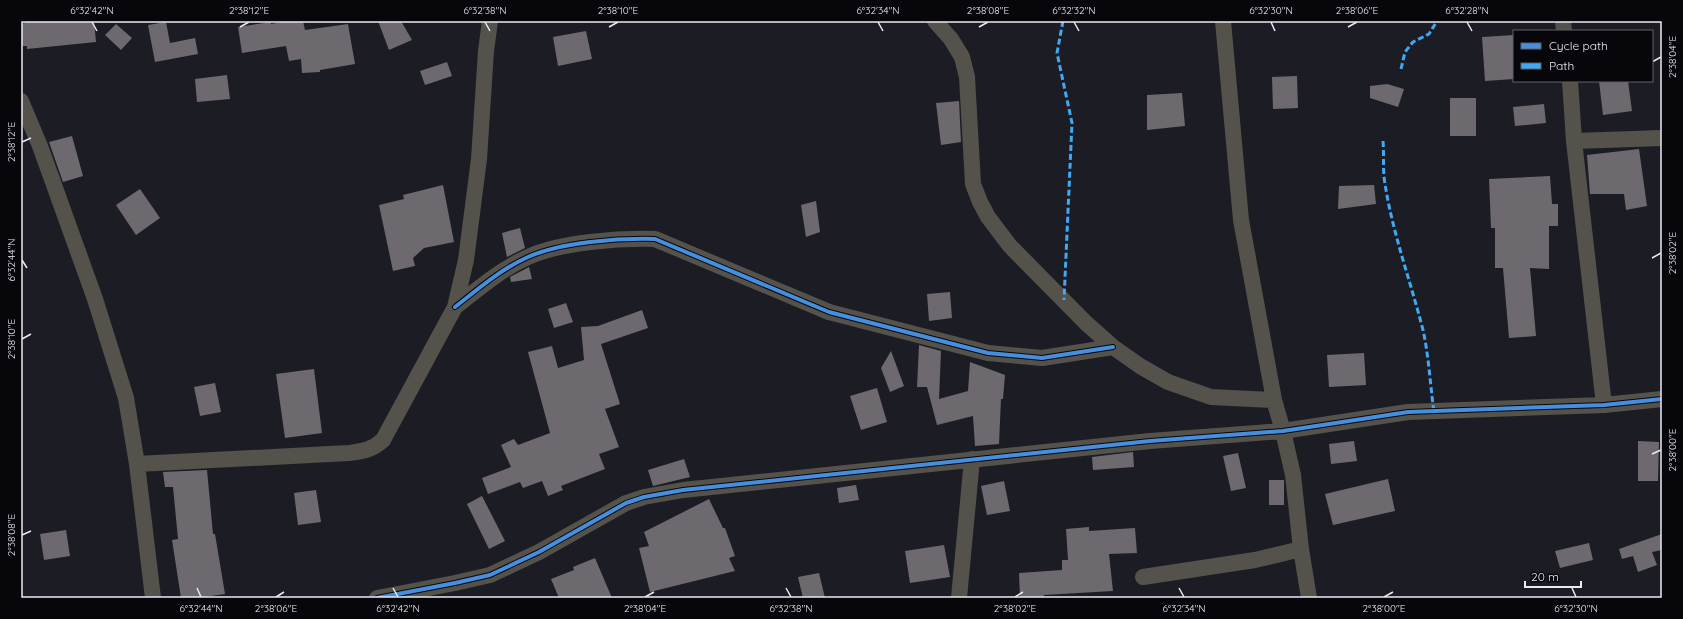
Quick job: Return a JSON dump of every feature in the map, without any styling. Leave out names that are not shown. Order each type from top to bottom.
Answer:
[{"type":"street","points":[[137,464],[349,453],[366,451],[375,447],[383,440],[455,307],[466,260],[479,159],[486,51],[490,21]]},
{"type":"street","points":[[935,21],[951,39],[962,57],[967,77],[973,184],[980,202],[988,216],[1010,246],[1086,323],[1113,347],[1140,366],[1168,382],[1211,397],[1274,400]]},
{"type":"street","points":[[1223,21],[1241,220],[1274,400],[1293,475],[1301,549],[1309,598]]},
{"type":"street","points":[[1570,82],[1574,141],[1604,405]]},
{"type":"street","points":[[21,101],[40,146],[97,306],[126,398],[137,464],[153,598]]},
{"type":"street","points":[[1574,141],[1662,138]]},
{"type":"street","points":[[455,307],[490,280],[528,256],[570,245],[628,238],[655,239],[829,312],[988,353],[1015,357],[1042,358],[1113,347]]},
{"type":"street","points":[[377,598],[455,583],[490,574],[539,552],[626,503],[644,497],[684,490],[972,458],[1150,441],[1283,431],[1408,412],[1604,405],[1662,400]]},
{"type":"street","points":[[959,598],[972,458]]},
{"type":"street","points":[[1142,577],[1255,560],[1301,549]]},
{"type":"building","points":[[24,21],[94,21],[96,42],[27,49],[27,46],[21,46],[21,24],[25,23]]},
{"type":"building","points":[[287,21],[303,21],[305,30],[348,24],[355,64],[320,70],[320,72],[302,73],[301,59],[289,61],[286,46],[242,53],[238,27]]},
{"type":"building","points":[[378,21],[401,21],[412,40],[389,50]]},
{"type":"building","points":[[166,22],[170,43],[195,38],[198,54],[155,62],[148,25]]},
{"type":"building","points":[[116,24],[132,38],[121,50],[105,35]]},
{"type":"building","points":[[586,31],[592,59],[558,66],[553,37]]},
{"type":"building","points":[[1513,35],[1513,79],[1485,81],[1482,37]]},
{"type":"building","points":[[447,62],[452,76],[425,85],[420,71]]},
{"type":"building","points":[[227,75],[230,99],[197,102],[195,79]]},
{"type":"building","points":[[1297,76],[1298,108],[1273,109],[1272,77]]},
{"type":"building","points":[[1599,82],[1628,82],[1632,111],[1603,115]]},
{"type":"building","points":[[1387,84],[1404,89],[1398,107],[1370,98],[1370,86]]},
{"type":"building","points":[[1182,93],[1185,126],[1147,130],[1147,95]]},
{"type":"building","points":[[1450,98],[1476,98],[1476,136],[1450,136]]},
{"type":"building","points":[[959,101],[961,142],[941,145],[936,103]]},
{"type":"building","points":[[1544,104],[1546,123],[1515,126],[1513,107]]},
{"type":"building","points":[[72,136],[83,176],[63,182],[49,142]]},
{"type":"building","points":[[1639,149],[1647,206],[1626,210],[1624,194],[1590,194],[1587,155]]},
{"type":"building","points":[[1550,176],[1552,204],[1558,204],[1558,226],[1549,226],[1549,269],[1530,268],[1536,336],[1509,338],[1503,268],[1495,268],[1495,228],[1491,228],[1489,179]]},
{"type":"building","points":[[443,185],[454,242],[424,248],[413,258],[415,266],[393,271],[379,205],[404,199],[403,195]]},
{"type":"building","points":[[1374,185],[1376,204],[1338,209],[1339,186]]},
{"type":"building","points":[[140,189],[160,218],[136,235],[116,205]]},
{"type":"building","points":[[816,201],[820,232],[806,237],[801,205]]},
{"type":"building","points":[[520,228],[525,248],[507,257],[502,233]]},
{"type":"building","points":[[529,267],[532,279],[511,282],[510,277]]},
{"type":"building","points":[[950,292],[952,318],[929,321],[927,294]]},
{"type":"building","points":[[566,303],[573,322],[554,328],[548,309]]},
{"type":"building","points":[[642,310],[648,328],[601,344],[620,404],[605,409],[619,447],[599,454],[605,469],[561,486],[563,490],[548,496],[542,481],[523,488],[520,482],[488,494],[482,478],[511,467],[501,445],[514,439],[518,445],[550,433],[528,352],[552,346],[558,368],[584,360],[581,327],[598,326]]},
{"type":"building","points":[[919,345],[941,351],[939,399],[968,391],[970,362],[1005,375],[1003,399],[1001,399],[999,444],[975,446],[973,416],[937,425],[927,387],[917,387]]},
{"type":"building","points":[[891,351],[904,386],[890,392],[881,368]]},
{"type":"building","points":[[1364,353],[1366,385],[1329,387],[1327,355]]},
{"type":"building","points":[[314,369],[322,433],[285,438],[276,374]]},
{"type":"building","points":[[215,383],[221,412],[200,416],[194,387]]},
{"type":"building","points":[[877,388],[887,422],[861,430],[850,396]]},
{"type":"building","points":[[1354,441],[1357,461],[1331,464],[1329,444]]},
{"type":"building","points":[[1638,441],[1659,442],[1658,481],[1638,481]]},
{"type":"building","points":[[1133,452],[1134,467],[1093,470],[1092,457]]},
{"type":"building","points":[[1238,453],[1246,488],[1231,491],[1223,456]]},
{"type":"building","points":[[684,459],[690,477],[653,486],[648,470]]},
{"type":"building","points":[[207,470],[213,534],[215,534],[225,594],[197,598],[181,598],[172,540],[178,539],[173,487],[165,487],[163,472]]},
{"type":"building","points":[[1388,479],[1395,511],[1333,525],[1325,494]]},
{"type":"building","points":[[1269,480],[1284,480],[1284,505],[1269,505]]},
{"type":"building","points":[[1004,481],[1010,511],[987,515],[981,486]]},
{"type":"building","points":[[856,485],[859,500],[839,503],[837,488]]},
{"type":"building","points":[[316,490],[321,522],[298,525],[294,493]]},
{"type":"building","points":[[482,496],[505,541],[489,549],[467,504]]},
{"type":"building","points":[[709,499],[723,528],[725,528],[735,556],[729,558],[735,571],[650,592],[639,548],[649,546],[644,532]]},
{"type":"building","points":[[1089,527],[1089,531],[1135,528],[1137,553],[1109,554],[1113,591],[1044,595],[1044,598],[1020,598],[1019,573],[1062,570],[1062,560],[1068,560],[1066,529]]},
{"type":"building","points":[[66,530],[70,556],[44,560],[40,534]]},
{"type":"building","points":[[1662,534],[1662,550],[1652,552],[1657,565],[1638,572],[1633,556],[1622,559],[1619,549]]},
{"type":"building","points":[[1589,543],[1593,560],[1560,568],[1555,551]]},
{"type":"building","points":[[944,545],[950,577],[910,583],[905,551]]},
{"type":"building","points":[[595,558],[612,598],[559,598],[551,579],[574,570],[573,567]]},
{"type":"building","points":[[819,573],[825,598],[803,598],[798,577]]},
{"type":"marked path","points":[[1063,21],[1057,53],[1072,123],[1064,300]]},
{"type":"marked path","points":[[1401,69],[1405,52],[1413,42],[1429,34],[1437,21]]},
{"type":"marked path","points":[[1383,141],[1384,177],[1387,196],[1396,235],[1423,330],[1434,412]]},
{"type":"cycle path","points":[[455,307],[508,267],[541,252],[573,244],[590,242],[625,239],[655,239],[829,312],[988,353],[1042,358],[1113,347]]},
{"type":"cycle path","points":[[377,598],[490,575],[539,552],[626,503],[644,497],[683,490],[1150,441],[1283,431],[1408,412],[1604,405],[1662,399]]}]
